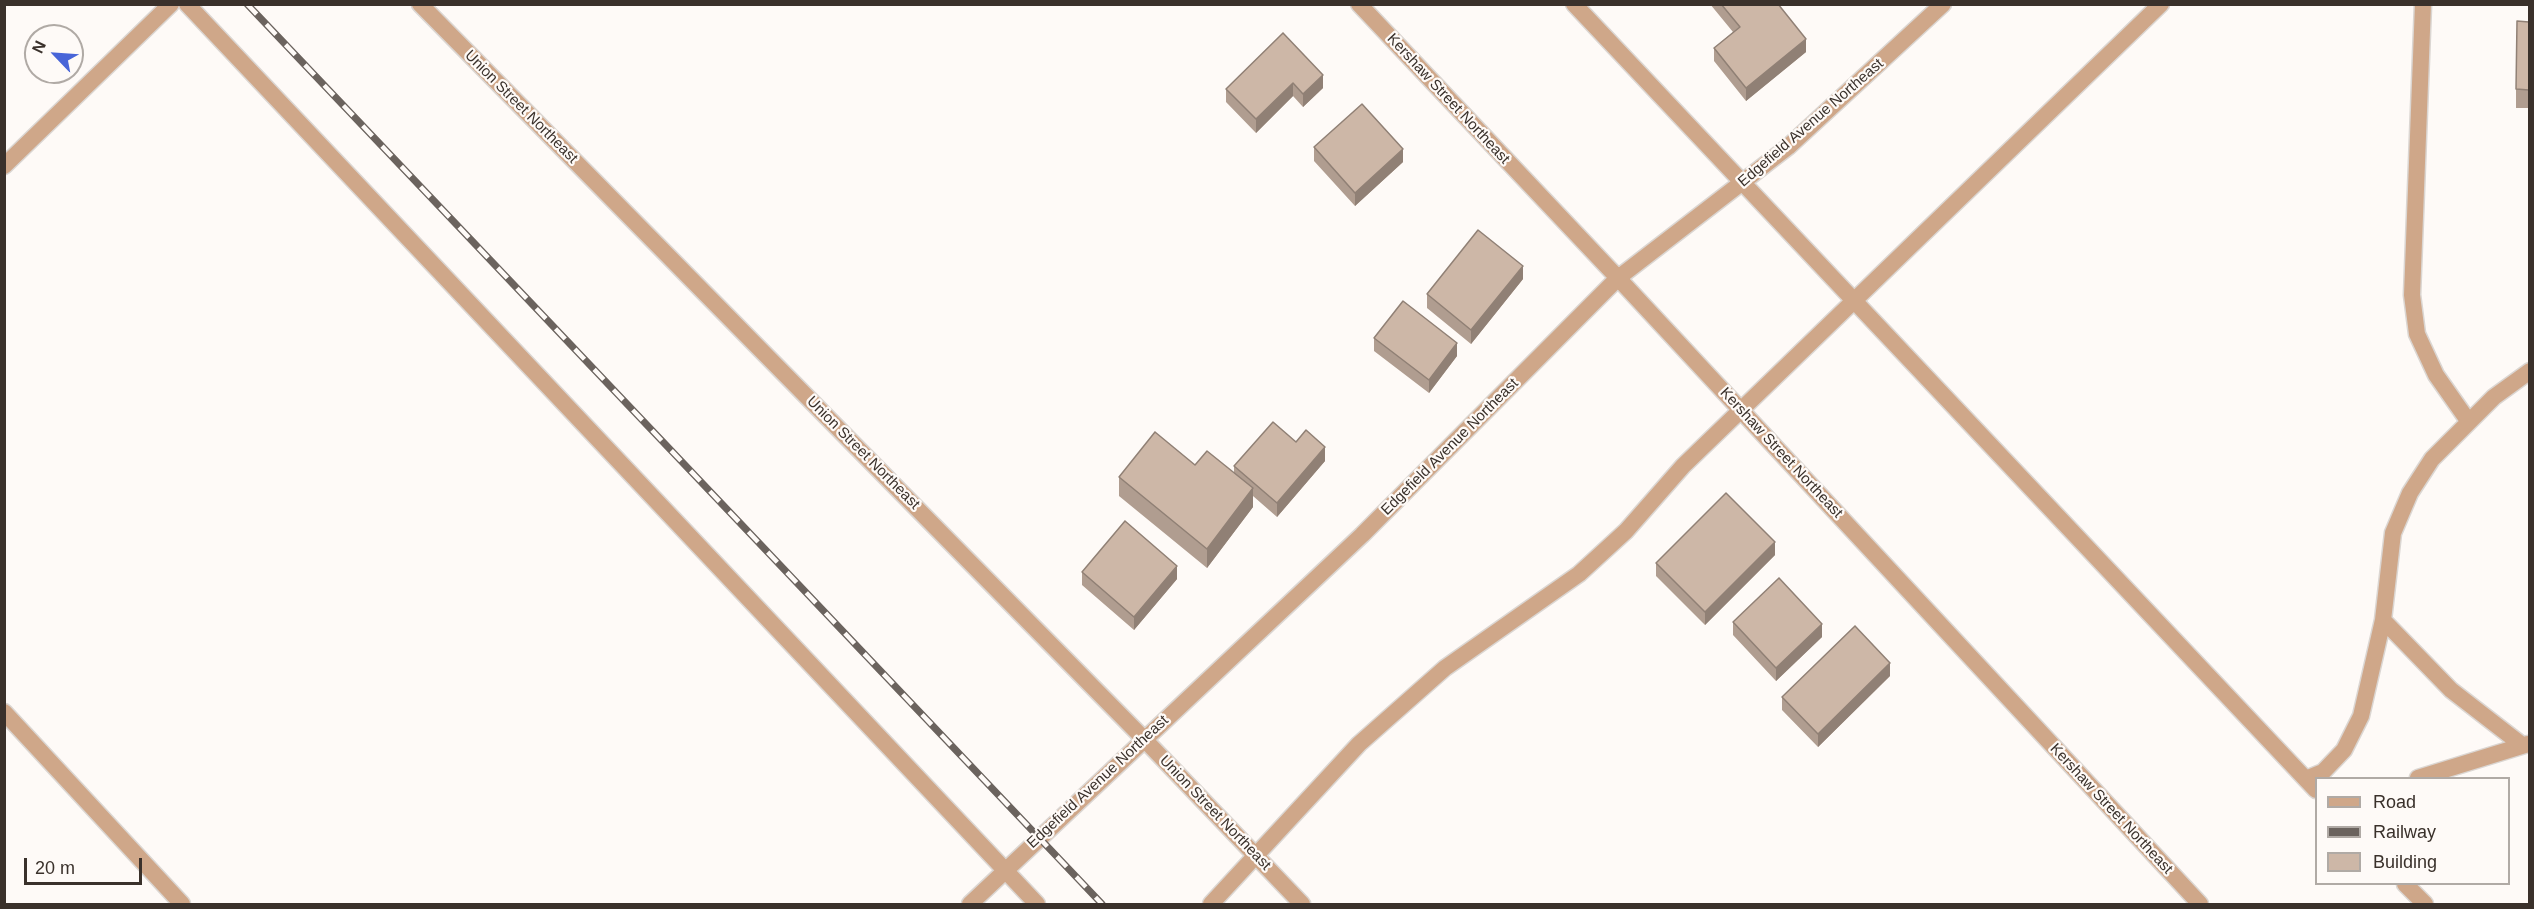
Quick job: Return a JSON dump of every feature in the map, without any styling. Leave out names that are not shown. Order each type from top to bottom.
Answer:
[{"type":"street","points":[[4,166],[171,4]]},
{"type":"street","points":[[187,4],[1037,904]]},
{"type":"street","name":"Union Street Northeast","points":[[420,4],[1144,739],[1302,904]]},
{"type":"street","name":"Kershaw Street Northeast","points":[[1359,4],[1618,278],[2200,904]]},
{"type":"street","points":[[1574,4],[1851,301],[2311,785]]},
{"type":"street","name":"Edgefield Avenue Northeast","points":[[970,904],[1362,535],[1618,278],[1743,184],[1788,147],[1943,4]]},
{"type":"street","points":[[1211,904],[1359,744],[1445,668],[1579,574],[1626,531],[1683,466],[1851,301],[2161,4]]},
{"type":"street","points":[[2423,4],[2412,295],[2417,334],[2436,375],[2469,422]]},
{"type":"street","points":[[2318,777],[2344,750],[2361,716],[2384,620],[2393,533],[2410,493],[2432,459],[2494,397],[2529,371]]},
{"type":"street","points":[[2384,620],[2451,690],[2526,744]]},
{"type":"street","points":[[4,712],[182,904]]},
{"type":"street","points":[[2421,777],[2526,744]]},
{"type":"street","points":[[2406,885],[2425,904]]},
{"type":"building","points":[[1721,4],[1778,4],[1806,39],[1746,88],[1714,48],[1740,27]]},
{"type":"building","points":[[2517,21],[2529,22],[2529,90],[2516,89]]},
{"type":"building","points":[[1283,33],[1323,75],[1303,94],[1293,83],[1256,119],[1226,89]]},
{"type":"building","points":[[1362,104],[1403,149],[1355,193],[1314,147]]},
{"type":"building","points":[[1478,230],[1523,266],[1471,330],[1427,294]]},
{"type":"building","points":[[1403,301],[1457,343],[1429,380],[1374,338]]},
{"type":"building","points":[[1273,422],[1296,442],[1306,430],[1325,447],[1277,503],[1234,466]]},
{"type":"building","points":[[1155,432],[1195,465],[1207,451],[1253,488],[1207,549],[1119,477]]},
{"type":"building","points":[[1726,493],[1775,542],[1705,612],[1656,563]]},
{"type":"building","points":[[1125,521],[1177,566],[1134,617],[1082,572]]},
{"type":"building","points":[[1779,578],[1822,624],[1776,668],[1733,622]]},
{"type":"building","points":[[1855,626],[1890,663],[1818,734],[1782,697]]},
{"type":"railway","points":[[247,4],[1102,904]]}]
